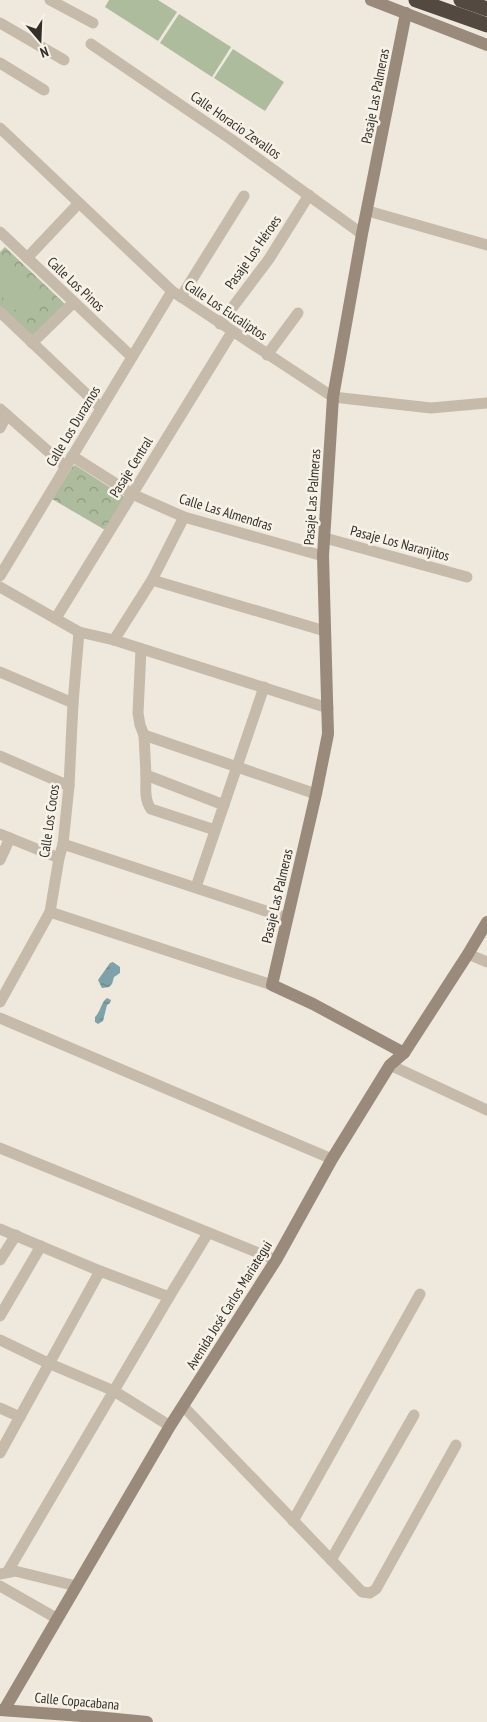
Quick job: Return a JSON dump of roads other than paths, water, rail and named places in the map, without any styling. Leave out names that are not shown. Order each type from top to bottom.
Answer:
[{"type":"highway","points":[[416,0],[487,25]]},
{"type":"highway","points":[[461,0],[487,9]]},
{"type":"street","points":[[50,0],[93,23]]},
{"type":"street","points":[[371,0],[487,45]]},
{"type":"street","name":"Pasaje Las Palmeras","points":[[272,985],[328,734],[323,556],[333,397],[362,234],[406,13]]},
{"type":"street","points":[[0,23],[64,60]]},
{"type":"street","name":"Calle Horacio Zevallos","points":[[90,44],[232,140],[362,234]]},
{"type":"street","points":[[0,63],[44,90]]},
{"type":"street","name":"Calle Los Eucaliptos","points":[[0,128],[176,294],[333,397],[431,408],[487,403]]},
{"type":"street","name":"Pasaje Los Héroes","points":[[220,324],[269,258],[309,195]]},
{"type":"street","name":"Calle Los Duraznos","points":[[0,576],[132,357],[244,196]]},
{"type":"street","points":[[27,258],[79,203]]},
{"type":"street","points":[[368,211],[487,244]]},
{"type":"street","name":"Calle Los Pinos","points":[[3,240],[27,258],[132,357]]},
{"type":"street","points":[[32,343],[74,302]]},
{"type":"street","points":[[0,312],[101,408]]},
{"type":"street","points":[[267,355],[298,314]]},
{"type":"street","name":"Pasaje Central","points":[[56,618],[232,332]]},
{"type":"street","points":[[0,428],[4,412],[66,466]]},
{"type":"street","name":"Calle Las Almendras","points":[[72,456],[132,494],[184,517],[323,556]]},
{"type":"street","points":[[114,640],[152,580],[184,517]]},
{"type":"street","name":"Pasaje Los Naranjitos","points":[[325,538],[467,577]]},
{"type":"street","points":[[152,580],[325,631]]},
{"type":"street","points":[[0,587],[79,632],[114,640],[328,708]]},
{"type":"street","name":"Calle Los Cocos","points":[[0,1002],[50,912],[63,844],[69,786],[79,632]]},
{"type":"street","points":[[141,649],[138,713],[144,735],[146,798],[148,804],[151,809],[215,830]]},
{"type":"street","points":[[0,672],[73,703]]},
{"type":"street","points":[[196,887],[264,687]]},
{"type":"street","points":[[144,735],[316,794]]},
{"type":"street","points":[[0,756],[69,786]]},
{"type":"street","points":[[146,775],[224,805]]},
{"type":"street","points":[[0,860],[5,836],[59,858]]},
{"type":"street","points":[[63,844],[287,918]]},
{"type":"street","points":[[50,912],[272,985],[313,1004],[404,1053]]},
{"type":"street","name":"Avenida José Carlos Mariategui","points":[[2,1710],[170,1426],[276,1260],[332,1159],[390,1065],[404,1053],[487,922]]},
{"type":"street","points":[[468,954],[487,962]]},
{"type":"street","points":[[0,1018],[332,1159]]},
{"type":"street","points":[[390,1065],[487,1110]]},
{"type":"street","points":[[0,1148],[276,1260]]},
{"type":"street","points":[[0,1228],[100,1271],[169,1297]]},
{"type":"street","points":[[4,1573],[208,1233]]},
{"type":"street","points":[[0,1260],[16,1235]]},
{"type":"street","points":[[0,1316],[41,1246]]},
{"type":"street","points":[[0,1453],[100,1271]]},
{"type":"street","points":[[294,1521],[420,1294]]},
{"type":"street","points":[[0,1340],[114,1391],[170,1426]]},
{"type":"street","points":[[183,1406],[362,1592],[370,1593],[376,1589],[456,1445]]},
{"type":"street","points":[[0,1408],[20,1417]]},
{"type":"street","points":[[331,1560],[414,1415]]},
{"type":"street","points":[[4,1573],[15,1571],[76,1586]]},
{"type":"street","points":[[0,1586],[56,1618]]},
{"type":"street","name":"Calle Copacabana","points":[[2,1710],[147,1722]]},
{"type":"water","points":[[113,962],[120,967],[120,973],[114,977],[109,987],[102,988],[98,980],[110,963]]},
{"type":"water","points":[[107,998],[111,1000],[110,1003],[107,1005],[103,1021],[98,1024],[95,1022],[95,1017]]}]
